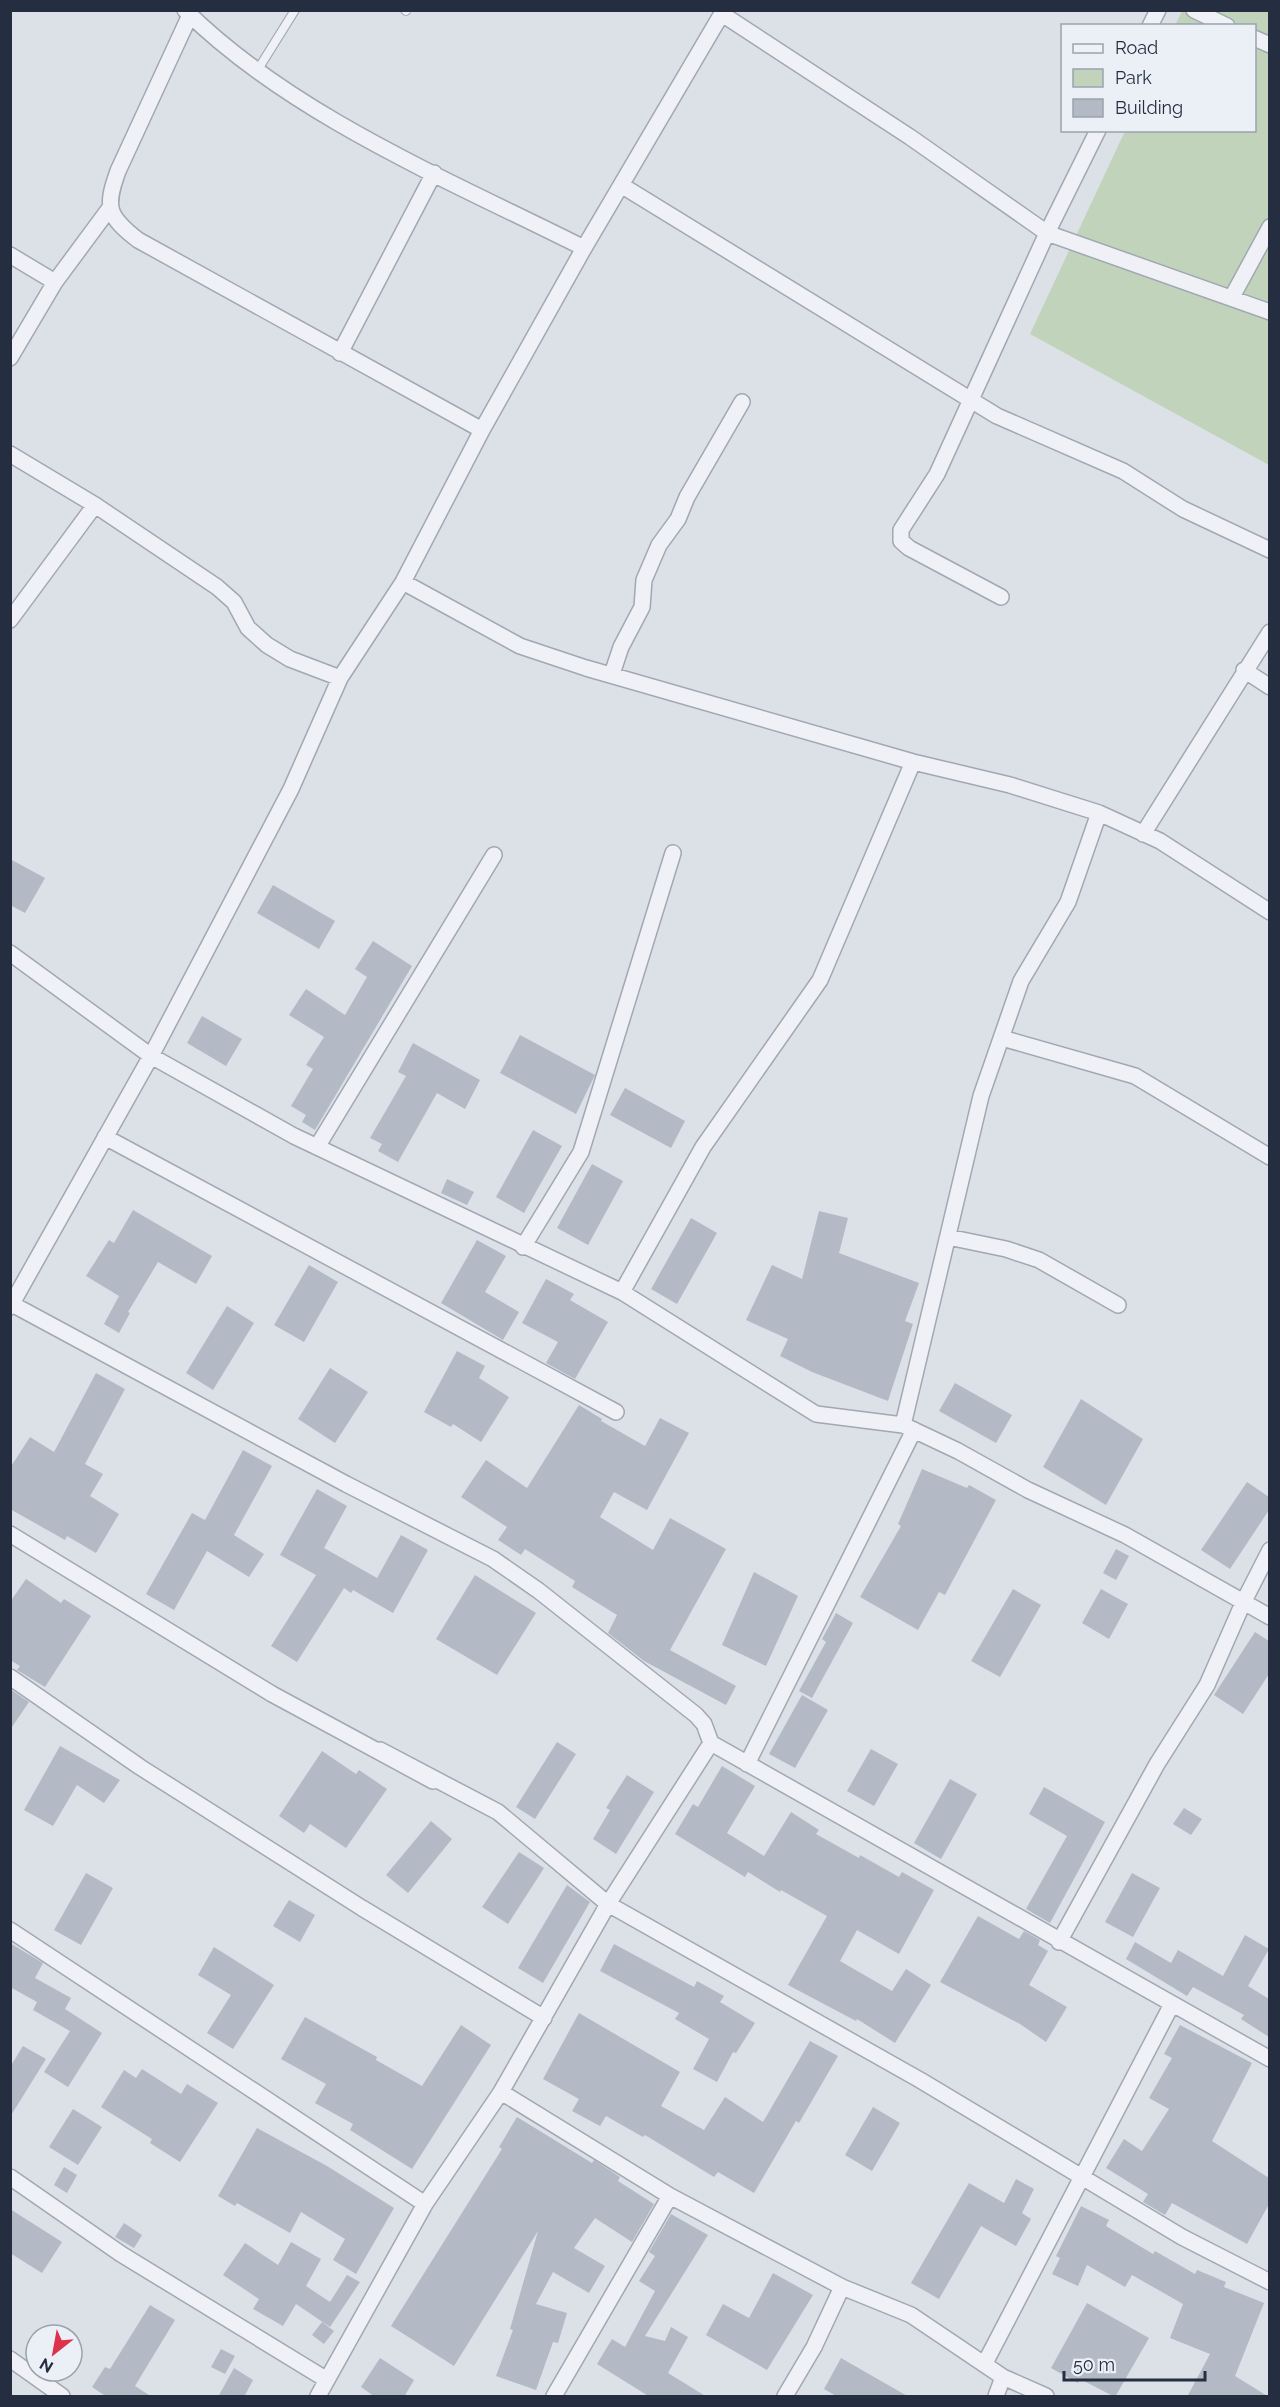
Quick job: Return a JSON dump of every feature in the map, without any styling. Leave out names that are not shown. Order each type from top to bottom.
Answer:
[{"type":"street","points":[[1151,24],[1158,10]]},
{"type":"street","points":[[1194,10],[1223,24]]},
{"type":"street","points":[[1269,312],[1047,233],[910,137],[723,12],[584,248],[482,430],[404,582],[340,678],[291,789],[151,1056],[11,1305],[346,1484],[493,1559],[690,1709],[704,1724],[711,1743],[1171,2006],[1269,2059]]},
{"type":"street","points":[[482,430],[138,240],[119,225],[110,209],[109,195],[188,13],[256,71],[347,128],[584,248]]},
{"type":"street","points":[[1001,597],[901,541],[901,530],[937,474],[1047,233],[1097,132]]},
{"type":"street","points":[[340,353],[434,173]]},
{"type":"street","points":[[621,185],[997,416],[1123,471],[1183,509],[1269,550]]},
{"type":"street","points":[[10,358],[55,282],[110,209]]},
{"type":"street","points":[[1232,297],[1269,227]]},
{"type":"street","points":[[10,255],[55,282]]},
{"type":"street","points":[[612,674],[621,647],[642,607],[644,580],[659,545],[678,519],[687,496],[742,402]]},
{"type":"street","points":[[10,454],[95,506],[217,587],[234,602],[248,628],[267,645],[290,659],[340,678]]},
{"type":"street","points":[[10,620],[95,506]]},
{"type":"street","points":[[404,582],[520,645],[586,668],[913,762],[1010,785],[1099,813],[1160,841],[1269,912]]},
{"type":"street","points":[[1143,834],[1269,632]]},
{"type":"street","points":[[1244,670],[1269,687]]},
{"type":"street","points":[[622,1292],[703,1147],[820,980],[913,762]]},
{"type":"street","points":[[747,1764],[908,1427],[948,1237],[981,1096],[1021,981],[1068,902],[1099,813]]},
{"type":"street","points":[[523,1247],[581,1152],[673,853]]},
{"type":"street","points":[[317,1147],[494,855]]},
{"type":"street","points":[[10,954],[151,1056],[317,1147],[523,1247],[622,1292],[816,1414],[908,1427],[1028,1490],[1125,1535],[1269,1617]]},
{"type":"street","points":[[1002,1038],[1135,1076],[1269,1157]]},
{"type":"street","points":[[105,1137],[616,1412]]},
{"type":"street","points":[[948,1237],[996,1247],[1039,1260],[1118,1305]]},
{"type":"street","points":[[10,1534],[272,1694],[433,1781],[380,1750],[498,1812],[608,1904],[920,2080],[1182,2237],[1269,2282]]},
{"type":"street","points":[[1059,1942],[1157,1764],[1207,1685],[1269,1550]]},
{"type":"street","points":[[10,1677],[140,1767],[362,1908],[544,2018]]},
{"type":"street","points":[[318,2397],[425,2204],[501,2091],[608,1904],[711,1743]]},
{"type":"street","points":[[10,1930],[425,2204]]},
{"type":"street","points":[[985,2363],[1171,2006]]},
{"type":"street","points":[[501,2091],[670,2196],[842,2288],[911,2315],[1003,2377],[1046,2397]]},
{"type":"street","points":[[10,2177],[121,2254],[327,2380]]},
{"type":"street","points":[[554,2397],[670,2196]]},
{"type":"street","points":[[785,2397],[814,2347],[842,2288]]},
{"type":"street","points":[[10,2359],[62,2397]]},
{"type":"street","points":[[996,2397],[1003,2377]]},
{"type":"lane","points":[[256,71],[295,10]]},
{"type":"green space","points":[[1182,11],[1269,11],[1269,465],[1030,334],[1125,132],[1256,132],[1256,24],[1176,24]]},
{"type":"building","points":[[10,859],[45,878],[25,913],[10,905]]},
{"type":"building","points":[[273,885],[335,921],[319,949],[257,913]]},
{"type":"building","points":[[373,941],[412,966],[315,1130],[302,1122],[306,1115],[291,1106],[313,1069],[306,1065],[324,1037],[289,1015],[306,989],[345,1015],[367,977],[355,969]]},
{"type":"building","points":[[202,1016],[242,1039],[226,1066],[187,1043]]},
{"type":"building","points":[[520,1035],[595,1075],[576,1114],[500,1073]]},
{"type":"building","points":[[413,1043],[480,1080],[465,1109],[437,1093],[398,1162],[378,1151],[382,1144],[370,1138],[406,1076],[398,1072]]},
{"type":"building","points":[[625,1088],[685,1121],[671,1148],[610,1115]]},
{"type":"building","points":[[533,1130],[562,1146],[524,1213],[496,1197]]},
{"type":"building","points":[[592,1164],[623,1181],[588,1245],[557,1228]]},
{"type":"building","points":[[447,1179],[474,1192],[467,1205],[441,1193]]},
{"type":"building","points":[[133,1210],[212,1256],[196,1284],[158,1262],[128,1312],[130,1313],[119,1333],[104,1324],[119,1296],[86,1276],[109,1240],[114,1243]]},
{"type":"building","points":[[819,1211],[848,1218],[839,1253],[919,1283],[905,1321],[913,1324],[888,1401],[812,1372],[780,1356],[788,1339],[746,1320],[772,1265],[802,1279]]},
{"type":"building","points":[[691,1218],[717,1233],[677,1304],[651,1289]]},
{"type":"building","points":[[477,1240],[506,1256],[485,1292],[519,1312],[503,1340],[441,1303]]},
{"type":"building","points":[[309,1265],[338,1282],[304,1342],[274,1325]]},
{"type":"building","points":[[546,1279],[574,1294],[570,1300],[608,1322],[575,1379],[546,1363],[558,1342],[522,1323]]},
{"type":"building","points":[[227,1306],[254,1323],[213,1390],[186,1373]]},
{"type":"building","points":[[457,1351],[485,1366],[479,1378],[509,1397],[481,1442],[453,1424],[451,1427],[424,1412]]},
{"type":"building","points":[[330,1368],[368,1392],[335,1443],[298,1419]]},
{"type":"building","points":[[96,1373],[125,1389],[85,1464],[103,1474],[90,1496],[119,1514],[96,1553],[67,1536],[65,1540],[10,1509],[10,1468],[30,1437],[54,1452]]},
{"type":"building","points":[[955,1383],[1012,1415],[996,1443],[939,1411]]},
{"type":"building","points":[[1081,1399],[1143,1439],[1106,1505],[1043,1467]]},
{"type":"building","points":[[579,1405],[602,1419],[601,1421],[645,1446],[660,1418],[689,1433],[647,1510],[614,1492],[600,1517],[653,1550],[670,1518],[726,1549],[670,1650],[736,1686],[726,1705],[644,1661],[608,1633],[617,1615],[572,1587],[575,1581],[525,1549],[521,1555],[498,1540],[507,1527],[461,1497],[486,1460],[527,1488]]},
{"type":"building","points":[[243,1450],[272,1466],[234,1535],[264,1554],[249,1577],[207,1551],[174,1610],[146,1594],[192,1513],[205,1520]]},
{"type":"building","points":[[922,1469],[967,1488],[969,1485],[996,1500],[945,1595],[939,1592],[918,1630],[860,1597],[901,1526],[898,1524]]},
{"type":"building","points":[[1247,1482],[1269,1497],[1269,1510],[1230,1569],[1201,1550]]},
{"type":"building","points":[[317,1489],[347,1506],[324,1548],[377,1578],[401,1535],[428,1550],[393,1613],[353,1590],[351,1593],[344,1588],[297,1662],[271,1646],[316,1575],[280,1555]]},
{"type":"building","points":[[1116,1549],[1129,1556],[1116,1580],[1103,1573]]},
{"type":"building","points":[[754,1572],[798,1596],[766,1666],[722,1645]]},
{"type":"building","points":[[475,1575],[536,1613],[497,1675],[436,1639]]},
{"type":"building","points":[[26,1579],[61,1603],[64,1599],[91,1616],[45,1687],[17,1670],[20,1666],[10,1660],[10,1602]]},
{"type":"building","points":[[1013,1589],[1041,1605],[1000,1677],[971,1661]]},
{"type":"building","points":[[1101,1589],[1128,1604],[1109,1639],[1082,1623]]},
{"type":"building","points":[[836,1613],[853,1623],[812,1698],[799,1691],[826,1642],[822,1639]]},
{"type":"building","points":[[1255,1632],[1269,1641],[1269,1674],[1243,1714],[1214,1695]]},
{"type":"building","points":[[10,1689],[29,1702],[10,1730]]},
{"type":"building","points":[[802,1695],[828,1710],[795,1768],[769,1754]]},
{"type":"building","points":[[557,1742],[576,1754],[535,1819],[516,1807]]},
{"type":"building","points":[[60,1746],[120,1780],[104,1803],[77,1785],[53,1826],[24,1810]]},
{"type":"building","points":[[871,1749],[898,1764],[874,1806],[847,1791]]},
{"type":"building","points":[[322,1751],[356,1774],[359,1770],[387,1789],[346,1848],[310,1824],[304,1833],[279,1816]]},
{"type":"building","points":[[722,1766],[755,1786],[727,1833],[764,1856],[791,1812],[819,1830],[816,1834],[859,1858],[860,1855],[899,1877],[902,1872],[934,1890],[899,1954],[857,1930],[840,1961],[892,1991],[906,1969],[931,1985],[895,2043],[857,2019],[856,2021],[788,1985],[827,1916],[781,1890],[780,1892],[748,1872],[745,1877],[675,1834],[693,1804],[698,1807]]},
{"type":"building","points":[[627,1775],[654,1792],[616,1854],[593,1839],[610,1810],[606,1808]]},
{"type":"building","points":[[950,1779],[977,1794],[941,1859],[914,1843]]},
{"type":"building","points":[[1044,1787],[1105,1822],[1050,1923],[1026,1909],[1067,1836],[1029,1814]]},
{"type":"building","points":[[1184,1808],[1202,1819],[1191,1835],[1173,1824]]},
{"type":"building","points":[[431,1821],[452,1839],[408,1893],[386,1875]]},
{"type":"building","points":[[519,1852],[544,1868],[508,1924],[482,1907]]},
{"type":"building","points":[[86,1873],[113,1888],[81,1945],[54,1930]]},
{"type":"building","points":[[1132,1873],[1160,1888],[1133,1937],[1105,1922]]},
{"type":"building","points":[[567,1885],[590,1902],[543,1983],[518,1968]]},
{"type":"building","points":[[289,1900],[315,1915],[300,1942],[273,1926]]},
{"type":"building","points":[[978,1916],[1019,1939],[1024,1931],[1040,1940],[1038,1945],[1048,1951],[1029,1985],[1067,2007],[1046,2042],[1020,2024],[940,1982]]},
{"type":"building","points":[[1245,1935],[1269,1949],[1248,1986],[1269,1999],[1269,2037],[1241,2019],[1244,2015],[1193,1987],[1187,1996],[1126,1959],[1135,1942],[1171,1963],[1178,1950],[1223,1976]]},
{"type":"building","points":[[10,1943],[43,1963],[35,1978],[71,1998],[65,2009],[102,2033],[68,2087],[44,2072],[70,2031],[33,2010],[37,2002],[10,1987]]},
{"type":"building","points":[[614,1944],[694,1987],[697,1981],[724,1996],[720,2002],[755,2023],[736,2053],[733,2052],[717,2082],[693,2069],[709,2039],[675,2019],[679,2013],[600,1971]]},
{"type":"building","points":[[214,1947],[274,1985],[233,2049],[207,2033],[231,1995],[198,1975]]},
{"type":"building","points":[[579,2013],[680,2072],[661,2106],[704,2130],[725,2097],[763,2122],[810,2041],[838,2056],[799,2123],[796,2121],[754,2193],[718,2172],[714,2177],[645,2135],[643,2137],[606,2116],[600,2126],[572,2111],[579,2099],[543,2079]]},
{"type":"building","points":[[305,2017],[377,2057],[376,2060],[422,2086],[461,2025],[491,2045],[412,2169],[350,2130],[353,2124],[315,2103],[326,2084],[281,2059]]},
{"type":"building","points":[[1180,2025],[1252,2063],[1212,2141],[1269,2178],[1269,2204],[1247,2244],[1172,2203],[1165,2215],[1143,2202],[1148,2194],[1106,2168],[1124,2139],[1142,2151],[1169,2109],[1149,2098],[1172,2058],[1164,2054]]},
{"type":"building","points":[[23,2046],[46,2059],[10,2117],[10,2067]]},
{"type":"building","points":[[142,2069],[181,2094],[187,2084],[218,2103],[180,2162],[150,2143],[152,2139],[101,2107],[124,2070],[136,2078]]},
{"type":"building","points":[[873,2107],[900,2123],[872,2171],[845,2155]]},
{"type":"building","points":[[73,2109],[102,2127],[78,2165],[49,2147]]},
{"type":"building","points":[[517,2117],[592,2163],[594,2160],[620,2177],[618,2181],[654,2204],[632,2242],[595,2218],[574,2248],[605,2266],[589,2293],[553,2272],[536,2304],[567,2313],[558,2343],[553,2342],[536,2390],[496,2376],[513,2330],[510,2329],[538,2231],[454,2366],[391,2326],[502,2149],[499,2147]]},
{"type":"building","points":[[257,2128],[327,2166],[394,2208],[356,2274],[333,2260],[345,2239],[301,2212],[290,2233],[237,2203],[235,2206],[218,2196]]},
{"type":"building","points":[[64,2167],[77,2175],[67,2193],[54,2185]]},
{"type":"building","points":[[1016,2179],[1034,2189],[1022,2213],[1031,2219],[1016,2246],[981,2226],[939,2299],[911,2283],[969,2183],[1004,2203]]},
{"type":"building","points":[[1081,2206],[1109,2220],[1106,2226],[1153,2254],[1155,2251],[1195,2274],[1197,2270],[1226,2282],[1224,2287],[1264,2303],[1235,2376],[1269,2397],[1187,2397],[1210,2354],[1170,2338],[1183,2304],[1132,2275],[1125,2287],[1087,2265],[1078,2286],[1052,2274],[1060,2258],[1056,2256]]},
{"type":"building","points":[[10,2209],[62,2242],[42,2273],[10,2253]]},
{"type":"building","points":[[671,2214],[708,2235],[645,2336],[665,2341],[671,2327],[688,2337],[668,2373],[707,2397],[650,2397],[597,2364],[612,2339],[625,2347],[655,2291],[639,2281],[655,2256],[649,2252]]},
{"type":"building","points":[[124,2223],[142,2235],[134,2248],[115,2237]]},
{"type":"building","points":[[291,2242],[321,2259],[306,2286],[330,2302],[347,2275],[360,2282],[330,2327],[296,2304],[283,2326],[253,2309],[259,2299],[223,2275],[245,2243],[278,2265]]},
{"type":"building","points":[[773,2273],[813,2295],[767,2370],[706,2335],[723,2304],[749,2318]]},
{"type":"building","points":[[1087,2303],[1149,2338],[1115,2397],[1080,2379],[1078,2383],[1051,2368]]},
{"type":"building","points":[[150,2305],[175,2320],[135,2386],[152,2397],[107,2397],[92,2387],[105,2367],[110,2369]]},
{"type":"building","points":[[322,2322],[334,2331],[324,2344],[312,2335]]},
{"type":"building","points":[[221,2349],[235,2356],[225,2374],[211,2367]]},
{"type":"building","points":[[380,2358],[414,2380],[404,2397],[375,2397],[361,2387]]},
{"type":"building","points":[[841,2358],[909,2397],[838,2397],[824,2389]]},
{"type":"building","points":[[234,2368],[253,2380],[244,2397],[218,2397]]}]
